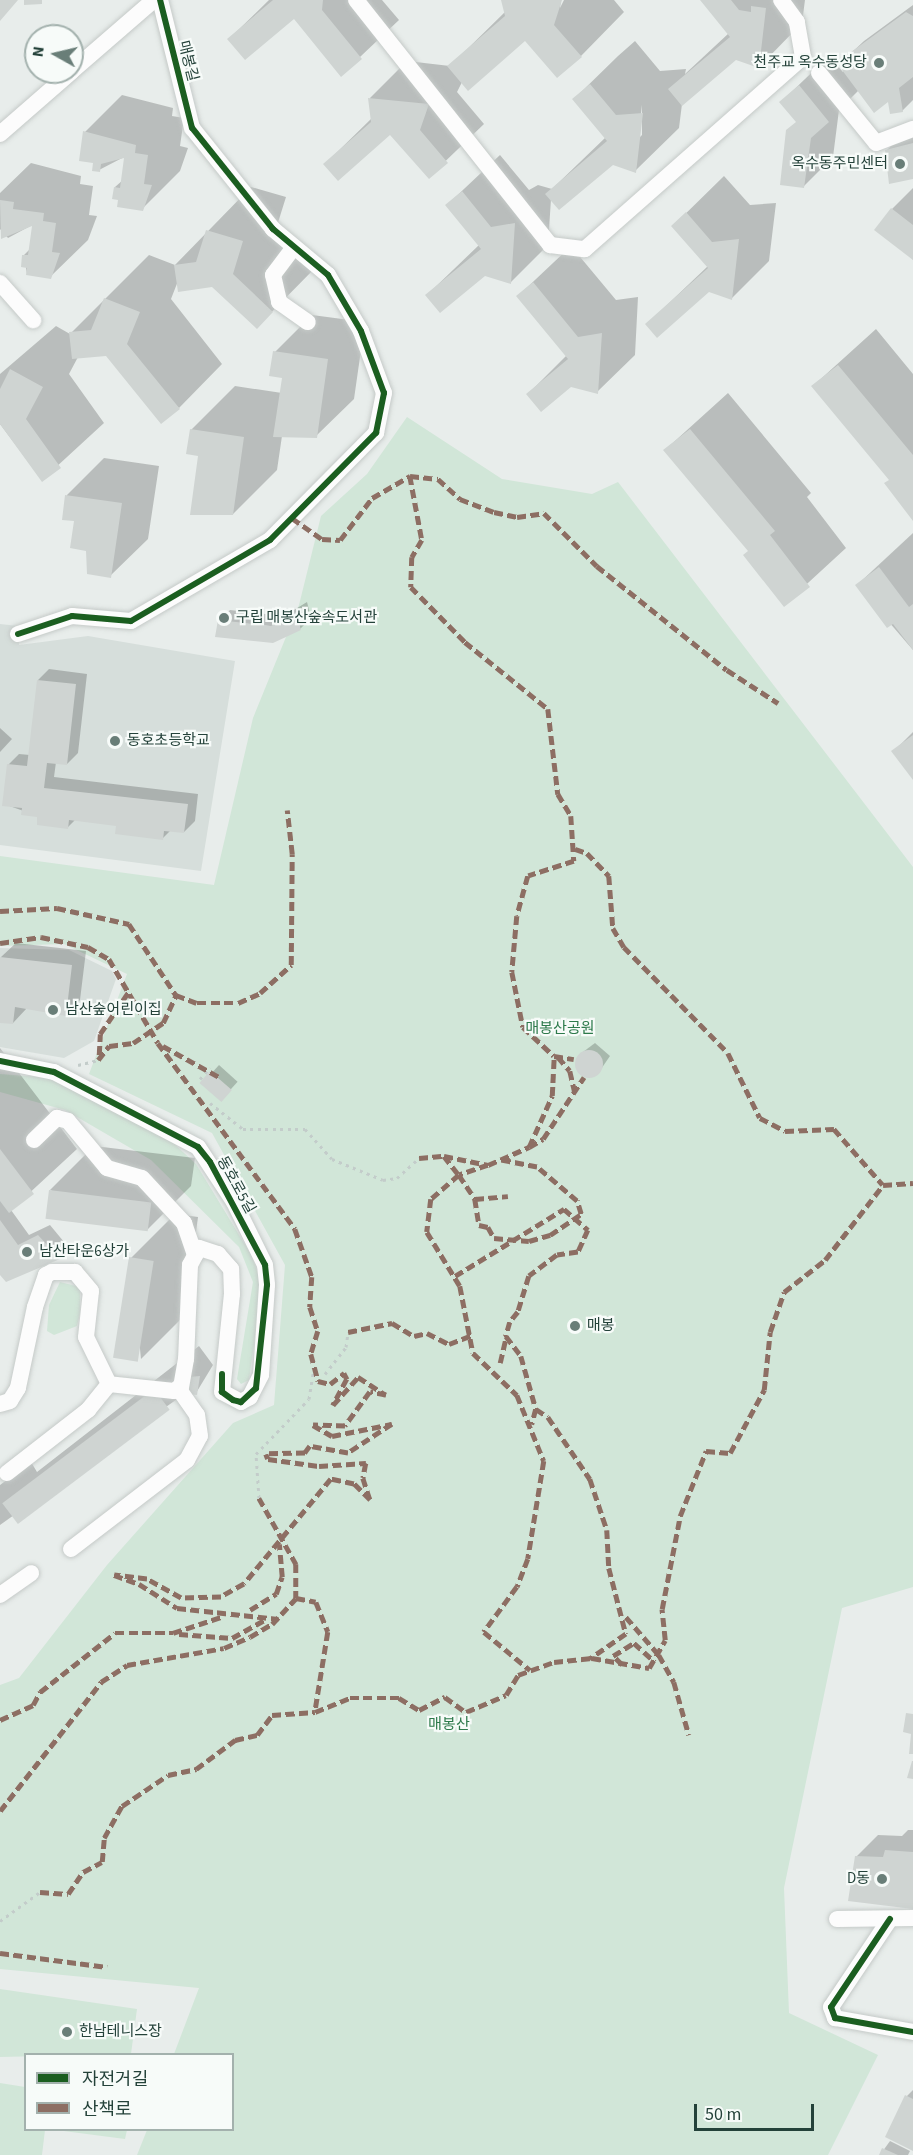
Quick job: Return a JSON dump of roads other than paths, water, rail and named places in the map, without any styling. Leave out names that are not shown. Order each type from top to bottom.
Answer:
[{"type":"street","points":[[84,61],[154,0]]},
{"type":"street","name":"매봉길","points":[[159,0],[192,128],[294,247]]},
{"type":"street","points":[[356,0],[550,245],[585,249],[803,57],[797,22],[781,0]]},
{"type":"street","points":[[819,73],[876,143],[913,129]]},
{"type":"street","points":[[0,134],[58,84]]},
{"type":"street","points":[[18,634],[72,616],[131,621],[270,540],[376,433],[384,393],[361,331],[328,275],[294,247],[273,275],[279,302],[308,322]]},
{"type":"street","points":[[0,283],[33,320]]},
{"type":"street","name":"동호로5길","points":[[0,1061],[54,1072],[198,1147],[210,1162],[265,1265],[267,1285],[256,1388],[241,1402],[222,1392],[231,1269],[209,1248],[195,1255]]},
{"type":"street","points":[[34,1140],[57,1118],[68,1121],[107,1168],[142,1178],[184,1223],[195,1255],[186,1359],[178,1388]]},
{"type":"street","points":[[0,1404],[10,1401],[18,1388],[35,1307],[46,1275],[52,1272],[75,1272],[91,1291],[86,1337],[109,1384]]},
{"type":"street","points":[[109,1384],[178,1388]]},
{"type":"street","points":[[7,1473],[88,1410],[109,1384]]},
{"type":"street","points":[[71,1549],[187,1460],[200,1436],[197,1415],[178,1388]]},
{"type":"street","points":[[0,1595],[31,1574]]},
{"type":"street","points":[[837,1918],[913,1918]]},
{"type":"street","points":[[890,1919],[831,2007],[835,2018],[913,2032]]},
{"type":"place","name":"천주교 옥수동성당","points":[[879,63]]},
{"type":"place","name":"옥수동주민센터","points":[[900,164]]},
{"type":"place","name":"구립 매봉산숲속도서관","points":[[224,618]]},
{"type":"place","name":"동호초등학교","points":[[115,741]]},
{"type":"place","name":"남산숲어린이집","points":[[53,1010]]},
{"type":"place","name":"남산타운6상가","points":[[27,1252]]},
{"type":"place","name":"매봉","points":[[575,1326]]},
{"type":"place","name":"D동","points":[[882,1879]]},
{"type":"place","name":"한남테니스장","points":[[67,2032]]},
{"type":"park label","name":"매봉산공원","points":[[560,1029]]},
{"type":"park label","name":"매봉산","points":[[449,1725]]}]
